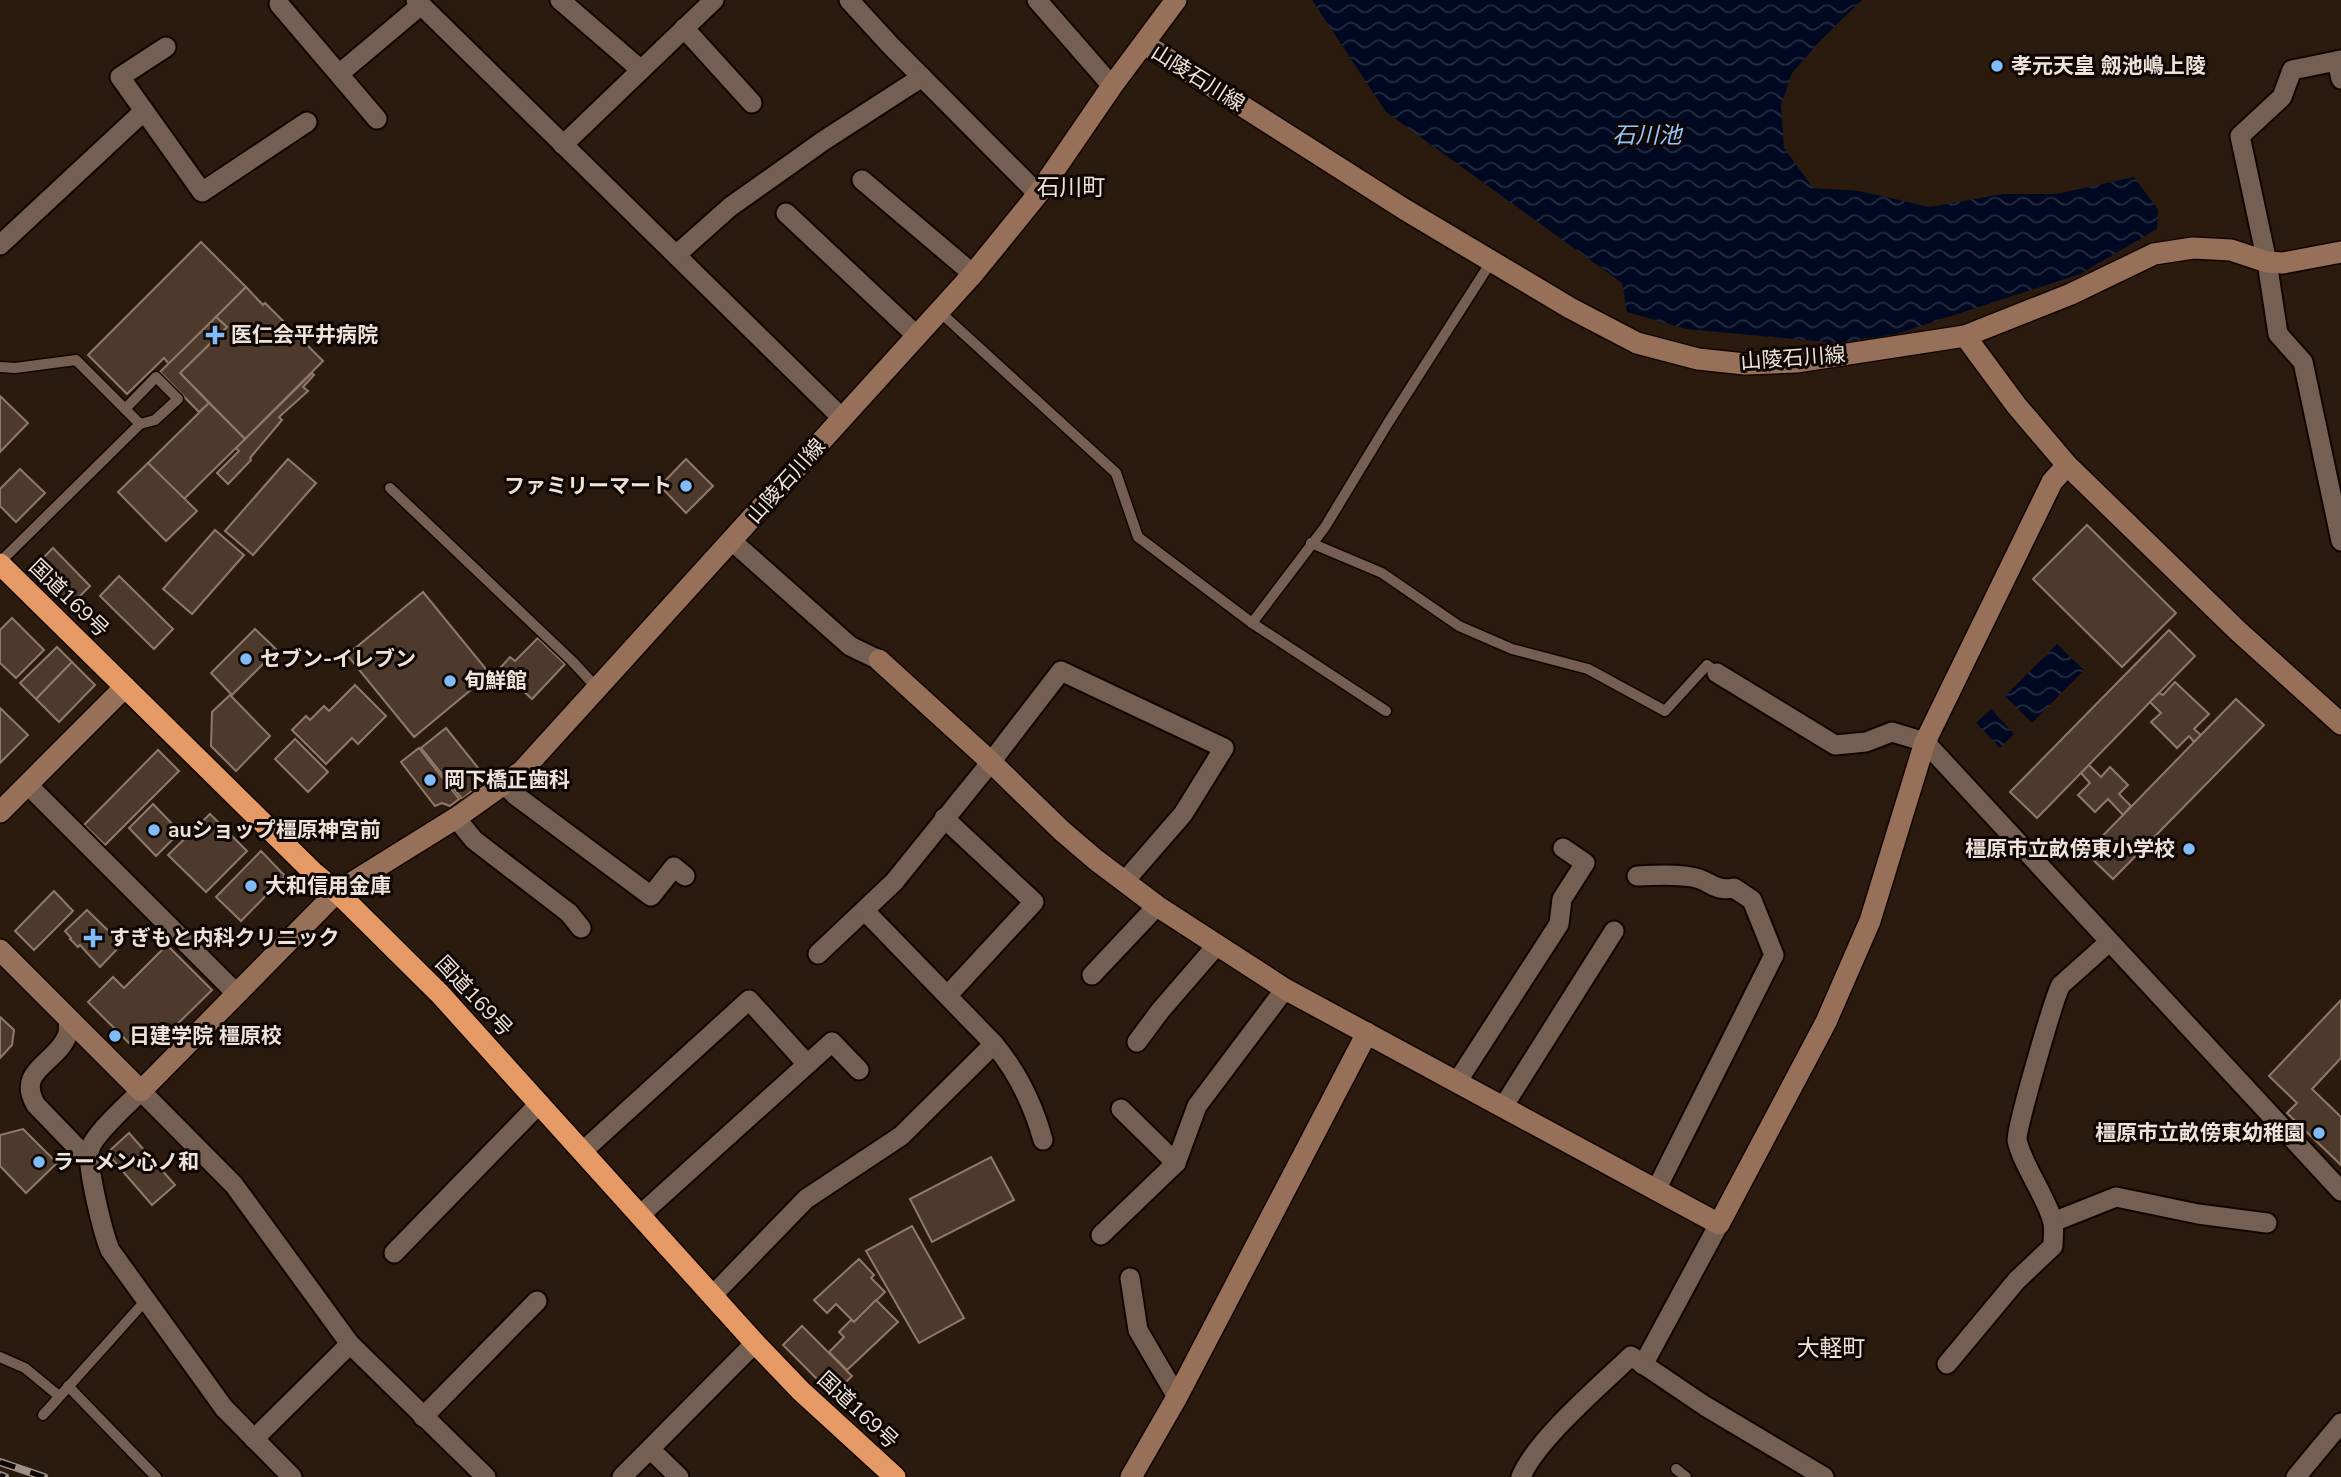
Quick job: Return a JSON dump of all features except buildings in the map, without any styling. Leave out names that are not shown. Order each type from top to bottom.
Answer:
[{"type":"highway","name":"国道169号","points":[[0,563],[440,994],[755,1343],[801,1391],[895,1477]]},
{"type":"street","points":[[560,0],[641,70]]},
{"type":"street","points":[[849,0],[1038,194]]},
{"type":"street","points":[[1037,0],[1112,86]]},
{"type":"street","points":[[1145,44],[1176,0]]},
{"type":"street","points":[[563,145],[712,1]]},
{"type":"street","points":[[339,74],[418,3],[842,418]]},
{"type":"street","points":[[279,4],[377,119]]},
{"type":"street","points":[[684,28],[752,103]]},
{"type":"street","name":"山陵石川線","points":[[141,1091],[337,892],[456,818],[522,771],[973,274],[1038,194],[1112,86],[1145,44],[1491,262],[1637,343],[1698,359],[1745,364],[1796,362],[1965,337],[2071,294],[2154,254],[2193,248],[2231,250],[2267,262],[2283,262],[2341,252]]},
{"type":"street","points":[[166,47],[120,78],[202,192],[307,122]]},
{"type":"street","points":[[2340,67],[2292,70],[2282,97],[2240,136],[2267,262],[2278,334],[2303,362],[2341,541]]},
{"type":"street","points":[[676,255],[730,206],[922,77]]},
{"type":"street","points":[[0,246],[144,111]]},
{"type":"street","points":[[862,180],[973,274]]},
{"type":"street","points":[[786,214],[917,336]]},
{"type":"street","points":[[1965,337],[2016,405],[2067,465],[2238,631],[2341,724]]},
{"type":"street","points":[[1643,1365],[1826,1022],[1864,933],[1925,741],[2052,482],[2067,465]]},
{"type":"street","points":[[732,541],[850,646],[879,660],[1062,831],[1157,906],[1285,989],[1719,1224]]},
{"type":"street","points":[[818,954],[894,882],[1061,671],[1224,748],[1183,814],[1124,881]]},
{"type":"street","points":[[1717,673],[1835,745],[1866,742],[1892,732],[1925,741],[2341,1191]]},
{"type":"street","points":[[0,812],[125,687]]},
{"type":"street","points":[[504,783],[516,795],[651,896],[674,867],[685,876]]},
{"type":"street","points":[[28,785],[236,993]]},
{"type":"street","points":[[456,818],[474,840],[569,913],[581,928]]},
{"type":"street","points":[[944,818],[1034,902],[948,995]]},
{"type":"street","points":[[1457,1082],[1559,924],[1562,899],[1585,863],[1563,848]]},
{"type":"street","points":[[1637,876],[1671,874],[1697,878],[1723,890],[1734,888],[1752,900],[1774,955],[1656,1190]]},
{"type":"street","points":[[1091,975],[1157,906]]},
{"type":"street","points":[[865,911],[948,995],[1018,1076],[1035,1109],[1043,1140]]},
{"type":"street","points":[[1503,1107],[1614,931]]},
{"type":"street","points":[[1947,1364],[2017,1280],[2053,1246],[2053,1222],[2016,1139],[2019,1121],[2056,992],[2109,942]]},
{"type":"street","points":[[1138,1042],[1160,1011],[1217,945]]},
{"type":"street","points":[[0,950],[233,1185],[350,1344],[486,1477]]},
{"type":"street","points":[[1101,1235],[1177,1163],[1197,1107],[1285,989]]},
{"type":"street","points":[[583,1151],[749,1000],[807,1064]]},
{"type":"street","points":[[69,1020],[67,1036],[61,1047],[41,1066],[29,1086],[30,1096],[89,1160]]},
{"type":"street","points":[[1131,1477],[1177,1397],[1367,1033]]},
{"type":"street","points":[[639,1216],[832,1042],[859,1070]]},
{"type":"street","points":[[712,1296],[806,1199],[901,1136],[993,1044]]},
{"type":"street","points":[[121,1071],[160,1070]]},
{"type":"street","points":[[141,1091],[90,1147],[89,1160],[104,1236],[110,1250],[224,1408],[292,1477]]},
{"type":"street","points":[[394,1253],[540,1103]]},
{"type":"street","points":[[1121,1109],[1177,1163]]},
{"type":"street","points":[[61,1130],[92,1136],[104,1130]]},
{"type":"street","points":[[2053,1222],[2116,1197],[2198,1214],[2267,1223]]},
{"type":"street","points":[[1130,1278],[1138,1330],[1177,1397]]},
{"type":"street","points":[[424,1417],[537,1301]]},
{"type":"street","points":[[622,1477],[755,1343]]},
{"type":"street","points":[[254,1439],[350,1344]]},
{"type":"street","points":[[1521,1477],[1552,1433],[1631,1356],[1705,1406],[1824,1477]]},
{"type":"street","points":[[2296,1477],[2341,1423]]},
{"type":"street","points":[[650,1449],[679,1477]]},
{"type":"lane","points":[[1252,623],[1325,527],[1491,262]]},
{"type":"lane","points":[[940,312],[1116,473],[1138,537],[1252,623],[1386,711]]},
{"type":"lane","points":[[0,367],[15,368],[76,360],[140,424]]},
{"type":"lane","points":[[0,563],[140,424],[155,421],[178,399],[156,377],[125,409]]},
{"type":"lane","points":[[390,488],[597,688]]},
{"type":"lane","points":[[1311,543],[1382,573],[1459,626],[1512,649],[1588,668],[1665,711],[1707,666],[1717,673]]},
{"type":"lane","points":[[43,1415],[147,1299]]},
{"type":"lane","points":[[0,1357],[25,1368],[59,1396]]},
{"type":"lane","points":[[68,1386],[156,1477]]},
{"type":"lane","points":[[1676,1469],[1686,1477]]},
{"type":"water","name":"石川池","points":[[1312,0],[1862,0],[1792,73],[1781,105],[1784,148],[1813,188],[1859,191],[1930,207],[2003,194],[2056,194],[2134,177],[2158,210],[2157,229],[2080,274],[1896,334],[1837,343],[1687,329],[1627,312],[1622,283],[1386,112]]},
{"type":"water","points":[[2057,644],[2084,670],[2032,723],[2005,696]]},
{"type":"water","points":[[1991,709],[2014,734],[2000,748],[1976,723]]},
{"type":"railway","points":[[0,1462],[44,1477]]},
{"type":"railway","points":[[0,1475],[5,1477]]},
{"type":"place","name":"孝元天皇 劔池嶋上陵","points":[[1997,66]]},
{"type":"place","name":"医仁会平井病院","points":[[215,335]]},
{"type":"place","name":"ファミリーマート","points":[[686,486]]},
{"type":"place","name":"セブン-イレブン","points":[[246,659]]},
{"type":"place","name":"旬鮮館","points":[[450,681]]},
{"type":"place","name":"岡下橋正歯科","points":[[430,780]]},
{"type":"place","name":"auショップ橿原神宮前","points":[[154,830]]},
{"type":"place","name":"橿原市立畝傍東小学校","points":[[2189,849]]},
{"type":"place","name":"大和信用金庫","points":[[251,886]]},
{"type":"place","name":"すぎもと内科クリニック","points":[[93,938]]},
{"type":"place","name":"日建学院 橿原校","points":[[115,1036]]},
{"type":"place","name":"橿原市立畝傍東幼稚園","points":[[2319,1133]]},
{"type":"place","name":"ラーメン心ノ和","points":[[39,1162]]},
{"type":"district","name":"石川町","points":[[1071,187]]},
{"type":"district","name":"大軽町","points":[[1831,1348]]}]
